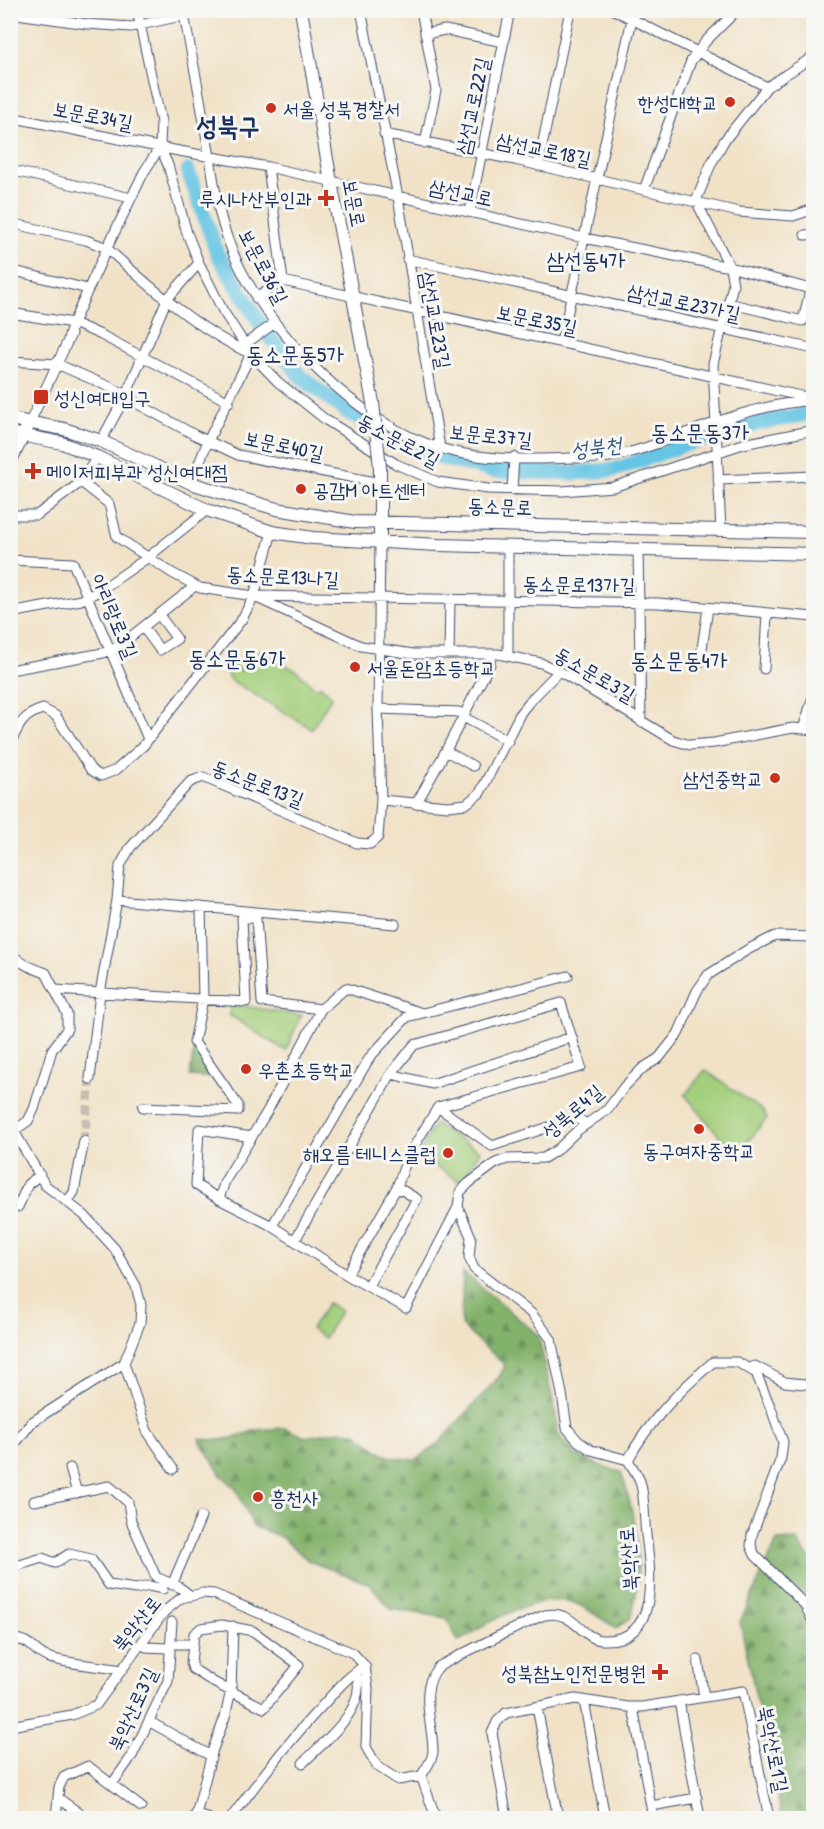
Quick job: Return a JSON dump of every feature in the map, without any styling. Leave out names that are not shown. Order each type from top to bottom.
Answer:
[{"type":"main road","name":"보문로","points":[[301,10],[373,403],[380,483]]},
{"type":"main road","name":"동소문로","points":[[10,419],[64,429],[101,441],[191,483],[277,509],[355,522],[813,532]]},
{"type":"main road","points":[[10,462],[30,422]]},
{"type":"main road","name":"동소문로","points":[[10,433],[62,443],[97,457],[207,510],[272,532],[313,538],[380,542],[813,554]]},
{"type":"main road","points":[[380,483],[380,542]]},
{"type":"street","points":[[30,422],[69,339],[88,289],[148,169],[164,148],[142,24],[137,10]]},
{"type":"street","points":[[10,13],[87,24],[131,27],[182,14],[209,10]]},
{"type":"street","name":"삼선교로23길","points":[[362,10],[384,134],[398,197],[440,448]]},
{"type":"street","points":[[421,10],[436,90],[425,142]]},
{"type":"street","name":"삼선교로22길","points":[[470,212],[510,10]]},
{"type":"street","points":[[538,166],[570,10]]},
{"type":"street","points":[[614,10],[633,15],[698,52],[767,87]]},
{"type":"street","points":[[644,190],[692,61],[706,41],[737,10]]},
{"type":"street","name":"보문로36길","points":[[182,14],[215,193],[226,235],[256,298],[275,323],[325,378],[380,420]]},
{"type":"street","points":[[561,343],[633,15]]},
{"type":"street","name":"삼선교로22길","points":[[425,34],[445,30],[504,42]]},
{"type":"street","points":[[721,531],[713,364],[733,285],[730,267],[696,201],[711,164],[724,141],[767,87],[813,56]]},
{"type":"street","name":"보문로34길","points":[[10,117],[210,156]]},
{"type":"street","name":"삼선교로18길","points":[[384,134],[739,212],[793,216],[813,209]]},
{"type":"street","name":"동소문로2길","points":[[164,148],[187,233],[199,263],[223,311],[250,354],[278,382],[326,420],[396,464],[438,482],[488,489],[562,491],[613,487],[717,451],[813,430]]},
{"type":"street","points":[[210,156],[331,182]]},
{"type":"street","points":[[256,298],[283,281],[268,167]]},
{"type":"street","points":[[74,324],[131,198],[144,172],[148,169]]},
{"type":"street","points":[[10,170],[131,198]]},
{"type":"street","name":"삼선교로","points":[[331,182],[584,238],[730,267],[812,290],[803,321],[728,303]]},
{"type":"street","points":[[10,223],[86,240],[108,250],[167,299],[228,344],[250,354],[229,402],[208,441],[191,483]]},
{"type":"street","name":"삼선교로23가길","points":[[407,259],[813,349]]},
{"type":"street","points":[[101,441],[126,395],[167,299],[199,263]]},
{"type":"street","points":[[10,270],[88,289]]},
{"type":"street","name":"보문로35길","points":[[283,281],[813,399]]},
{"type":"street","points":[[10,313],[74,324],[229,402]]},
{"type":"street","points":[[245,344],[275,323]]},
{"type":"street","name":"보문로40길","points":[[10,361],[57,364],[119,391],[208,441],[238,455],[380,483]]},
{"type":"street","name":"보문로37길","points":[[380,420],[423,443],[453,453],[514,457],[607,457],[785,402],[813,399]]},
{"type":"street","points":[[10,515],[37,515],[81,482],[97,457]]},
{"type":"street","points":[[512,490],[514,457]]},
{"type":"street","points":[[718,480],[813,476]]},
{"type":"street","points":[[10,670],[119,646],[195,586],[147,558],[117,537],[109,504],[81,482]]},
{"type":"street","points":[[10,614],[87,597],[147,558],[207,510]]},
{"type":"street","points":[[10,744],[19,726],[30,713],[43,709],[56,716],[91,770],[101,776],[116,770],[148,739],[242,619],[254,597],[272,532]]},
{"type":"street","name":"동소문로13길","points":[[117,900],[120,866],[130,848],[190,782],[203,777],[357,843],[370,844],[378,837],[381,800],[378,709],[380,542]]},
{"type":"street","points":[[508,546],[508,656]]},
{"type":"street","points":[[638,549],[641,722]]},
{"type":"street","name":"아리랑로3길","points":[[10,560],[73,563],[148,739]]},
{"type":"street","name":"동소문로13나길","points":[[195,586],[254,597],[380,597]]},
{"type":"street","name":"동소문로3길","points":[[254,597],[361,646],[413,654],[491,654],[541,663],[559,671],[673,740],[690,745],[714,743],[793,728],[813,730]]},
{"type":"street","name":"동소문로13가길","points":[[380,597],[639,603],[813,617]]},
{"type":"street","points":[[449,654],[450,599]]},
{"type":"street","points":[[700,662],[708,608]]},
{"type":"street","points":[[764,669],[767,613]]},
{"type":"street","points":[[142,627],[160,650],[177,639],[159,615]]},
{"type":"street","points":[[416,804],[490,664],[491,654]]},
{"type":"street","points":[[381,800],[448,806],[466,804],[480,793],[522,712],[559,671]]},
{"type":"street","points":[[803,729],[813,694]]},
{"type":"street","points":[[378,709],[459,712],[508,741]]},
{"type":"street","points":[[446,751],[473,766]]},
{"type":"street","points":[[90,1079],[100,993],[117,900],[395,924]]},
{"type":"street","points":[[143,1107],[238,1111],[238,1105],[232,1095],[194,1042],[204,999],[201,907]]},
{"type":"street","points":[[55,990],[246,1002],[242,918],[256,918],[262,1002],[321,1009]]},
{"type":"street","name":"성북로4길","points":[[368,1286],[406,1308],[458,1207],[460,1192],[469,1183],[495,1163],[507,1159],[544,1158],[608,1109],[624,1087],[643,1068],[659,1058],[678,1034],[697,991],[708,975],[747,950],[775,936],[813,938]]},
{"type":"street","points":[[10,952],[17,960],[46,973],[67,1014],[67,1029],[52,1050],[28,1122],[12,1128],[45,1185],[84,1215],[116,1249],[136,1286],[141,1305],[140,1323],[124,1363],[32,1422],[10,1450]]},
{"type":"street","points":[[272,1226],[370,1057],[407,1017],[568,976]]},
{"type":"street","points":[[219,1199],[225,1181],[252,1137],[321,1009],[346,987],[422,1013]]},
{"type":"street","points":[[295,1240],[391,1074],[414,1045],[561,1003],[581,1067],[438,1107],[408,1156],[397,1187],[347,1275]]},
{"type":"street","points":[[391,1074],[432,1084],[572,1037]]},
{"type":"street","points":[[438,1107],[492,1146],[576,1118],[587,1124]]},
{"type":"street","points":[[252,1137],[199,1129],[196,1185],[272,1226],[347,1275],[368,1286],[417,1199],[397,1187]]},
{"type":"street","points":[[67,1202],[74,1192],[84,1141]]},
{"type":"street","points":[[18,1207],[28,1184],[40,1175]]},
{"type":"street","points":[[458,1207],[471,1237],[469,1257],[474,1269],[532,1314],[551,1339],[567,1428],[578,1441],[591,1450],[628,1460],[649,1426],[684,1387],[712,1362],[737,1362],[756,1373],[783,1442],[781,1458],[752,1535],[751,1546],[755,1555],[805,1605],[813,1624]]},
{"type":"street","points":[[124,1363],[147,1431],[173,1469]]},
{"type":"street","points":[[747,1368],[755,1366],[785,1382],[813,1385]]},
{"type":"street","name":"북악산로","points":[[421,1776],[433,1753],[427,1691],[432,1675],[438,1667],[497,1636],[546,1615],[558,1615],[572,1620],[588,1635],[600,1640],[622,1637],[634,1630],[644,1617],[649,1599],[651,1572],[639,1480],[628,1460]]},
{"type":"street","points":[[70,1468],[77,1493]]},
{"type":"street","points":[[33,1501],[109,1486],[128,1502],[131,1521],[156,1577],[167,1587]]},
{"type":"street","points":[[167,1587],[201,1517]]},
{"type":"street","points":[[10,1568],[42,1558],[55,1563],[69,1554],[91,1559],[109,1585],[136,1589],[149,1586],[167,1587],[191,1596]]},
{"type":"street","name":"북악산로","points":[[10,1726],[81,1713],[96,1705],[164,1612],[181,1598],[203,1593],[214,1594],[353,1653],[365,1666]]},
{"type":"street","name":"북악산로3길","points":[[112,1784],[132,1756],[168,1681],[172,1622]]},
{"type":"street","points":[[208,1818],[194,1817],[231,1690],[233,1626]]},
{"type":"street","points":[[233,1626],[262,1636],[298,1665],[264,1708],[193,1669],[194,1634],[201,1628],[233,1626]]},
{"type":"street","points":[[10,1639],[18,1638],[30,1642],[45,1656],[122,1670]]},
{"type":"street","name":"북악산로3길","points":[[141,1644],[146,1647],[168,1648],[171,1644],[192,1644]]},
{"type":"street","points":[[698,1660],[704,1697]]},
{"type":"street","points":[[231,1818],[290,1741],[356,1672],[365,1666],[368,1688],[366,1747],[377,1766],[398,1780],[421,1776],[436,1818]]},
{"type":"street","points":[[303,1763],[351,1712],[357,1687],[356,1672]]},
{"type":"street","name":"북악산로1길","points":[[507,1818],[492,1733],[497,1722],[506,1713],[575,1699],[633,1707],[743,1691],[769,1818]]},
{"type":"street","points":[[584,1700],[605,1818]]},
{"type":"street","points":[[679,1701],[700,1818]]},
{"type":"street","points":[[537,1707],[558,1818]]},
{"type":"street","points":[[633,1707],[653,1818]]},
{"type":"street","points":[[150,1722],[211,1756]]},
{"type":"street","points":[[56,1818],[59,1787],[64,1777],[88,1766],[141,1807]]},
{"type":"street","points":[[58,1798],[87,1818]]},
{"type":"street","points":[[651,1806],[697,1798]]},
{"type":"green space","points":[[259,650],[297,671],[316,689],[320,685],[332,696],[312,729],[229,679],[226,671],[233,662],[241,671]]},
{"type":"green space","points":[[231,1004],[301,1015],[286,1051],[229,1015]]},
{"type":"green space","points":[[194,1047],[216,1078],[190,1076]]},
{"type":"green space","points":[[705,1070],[763,1111],[767,1118],[736,1156],[685,1095]]},
{"type":"green space","name":"해오름 테니스클럽","points":[[435,1124],[480,1151],[461,1182],[417,1155]]},
{"type":"green space","points":[[463,1272],[538,1335],[558,1434],[576,1455],[621,1472],[635,1526],[638,1564],[635,1602],[630,1619],[616,1628],[572,1602],[548,1601],[507,1614],[458,1641],[447,1618],[391,1609],[370,1584],[309,1561],[281,1537],[253,1526],[235,1487],[221,1475],[199,1439],[219,1440],[238,1437],[255,1430],[286,1428],[305,1437],[340,1431],[355,1432],[383,1454],[416,1460],[438,1444],[499,1377],[505,1366],[461,1325]]},
{"type":"green space","points":[[328,1303],[341,1311],[324,1338],[311,1329]]},
{"type":"green space","points":[[796,1540],[813,1563],[813,1818],[782,1818],[740,1622],[777,1541]]},
{"type":"waterway","name":"성북천","points":[[188,171],[218,255],[261,325],[300,376],[348,413],[425,454],[494,471],[575,473],[614,470],[687,444],[758,423],[814,413]]},
{"type":"tunnel","points":[[84,1141],[90,1079]]},
{"type":"place","name":"한성대학교","points":[[730,102]]},
{"type":"place","name":"서울 성북경찰서","points":[[271,108]]},
{"type":"place","name":"루시나산부인과","points":[[326,198]]},
{"type":"place","name":"성신여대입구","points":[[41,397]]},
{"type":"place","name":"메이저피부과 성신여대점","points":[[33,471]]},
{"type":"place","name":"공감M 아트센터","points":[[301,489]]},
{"type":"place","name":"서울돈암초등학교","points":[[355,667]]},
{"type":"place","name":"삼선중학교","points":[[775,778]]},
{"type":"place","name":"우촌초등학교","points":[[246,1069]]},
{"type":"place","name":"동구여자중학교","points":[[699,1129]]},
{"type":"place","name":"해오름 테니스클럽","points":[[448,1153]]},
{"type":"place","name":"흥천사","points":[[258,1497]]},
{"type":"place","name":"성북참노인전문병원","points":[[660,1672]]},
{"type":"district","name":"성북구","points":[[228,125]]},
{"type":"district","name":"삼선동4가","points":[[586,260]]},
{"type":"district","name":"동소문동5가","points":[[295,354]]},
{"type":"district","name":"동소문동3가","points":[[700,432]]},
{"type":"district","name":"동소문동6가","points":[[237,658]]},
{"type":"district","name":"동소문동4가","points":[[679,660]]}]
